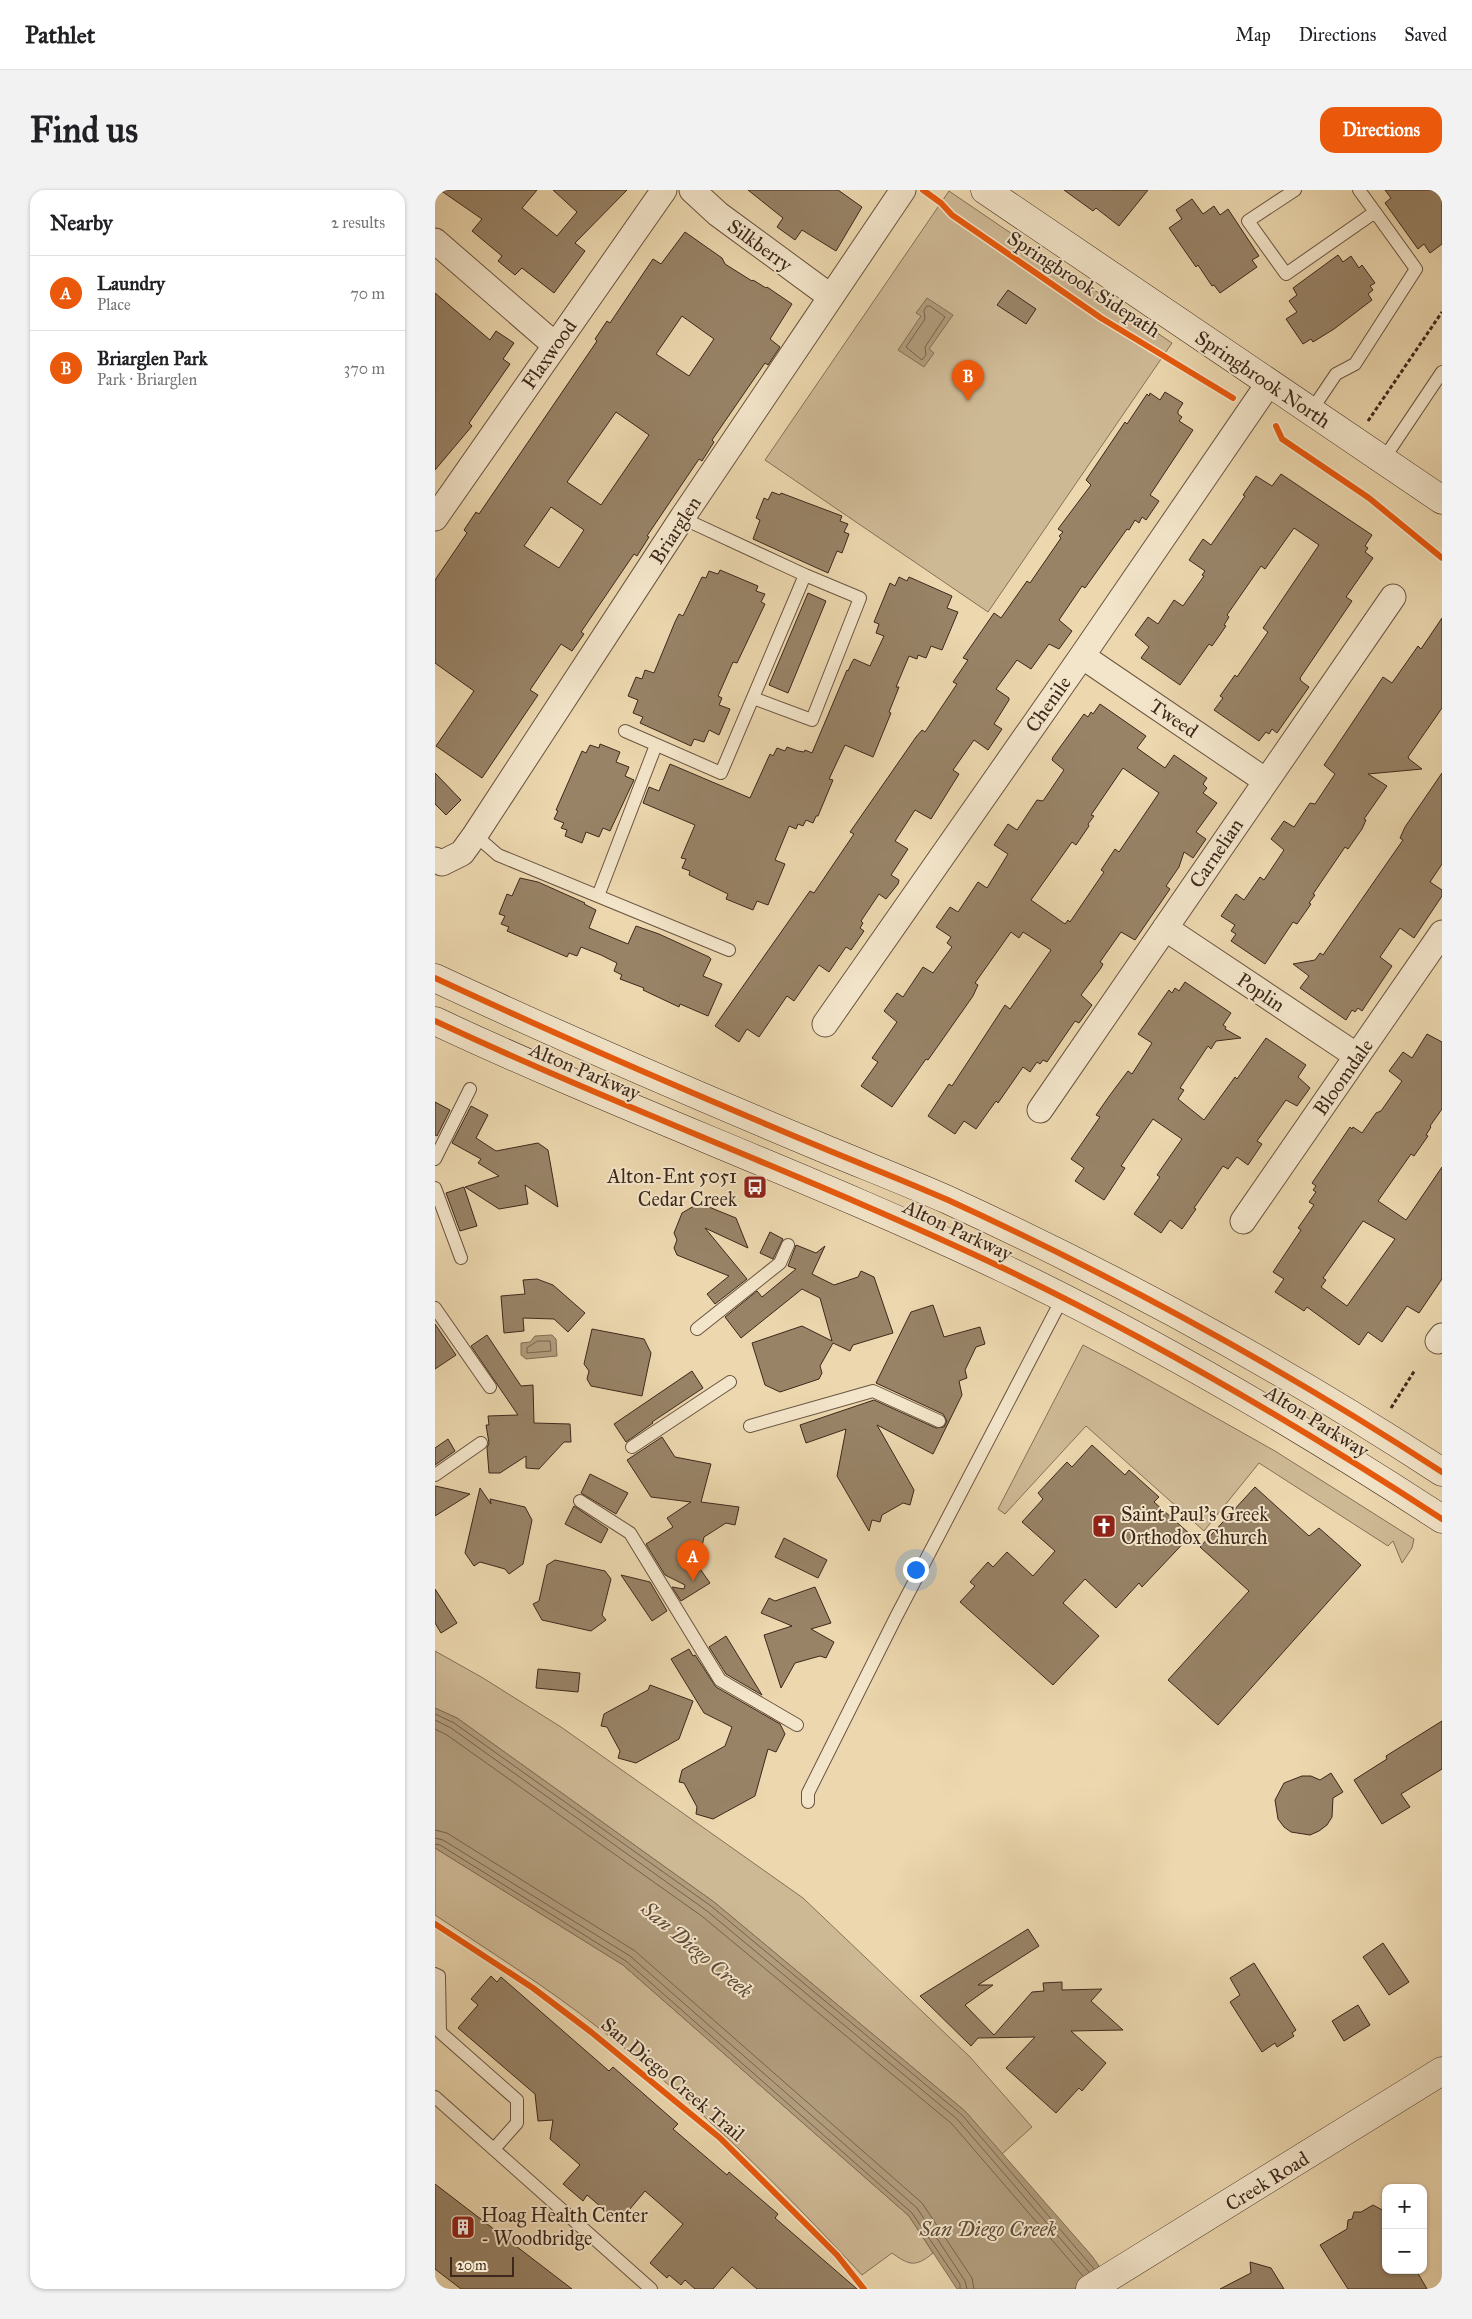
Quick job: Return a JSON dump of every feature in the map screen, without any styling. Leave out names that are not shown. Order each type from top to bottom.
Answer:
[{"type":"main road","name":"Springbrook North","points":[[985,190],[1383,460],[1439,491]]},
{"type":"main road","name":"Alton Parkway","points":[[435,978],[581,1045],[896,1177],[1081,1263],[1190,1320],[1275,1368],[1442,1472]]},
{"type":"main road","name":"Alton Parkway","points":[[435,1021],[530,1065],[899,1221],[1063,1297],[1187,1362],[1256,1402],[1442,1519]]},
{"type":"main road","name":"Creek Road","points":[[1101,2283],[1442,2071]]},
{"type":"street","name":"Flaxwood","points":[[435,518],[664,190]]},
{"type":"street","name":"Silkberry","points":[[692,190],[718,214],[831,296]]},
{"type":"street","name":"Briarglen","points":[[438,862],[461,853],[475,835],[682,518],[903,190]]},
{"type":"street","points":[[435,241],[555,345]]},
{"type":"street","name":"Chenile","points":[[825,1024],[1082,656],[1269,382]]},
{"type":"street","name":"Carnelian","points":[[1040,1110],[1393,597]]},
{"type":"street","name":"Tweed","points":[[1082,656],[1266,780]]},
{"type":"street","name":"Poplin","points":[[1165,928],[1357,1056]]},
{"type":"street","name":"Bloomdale","points":[[1243,1221],[1442,933]]},
{"type":"lane","points":[[1295,190],[1248,221],[1286,274],[1375,212]]},
{"type":"lane","points":[[1311,411],[1336,374],[1355,364],[1416,269],[1359,190]]},
{"type":"lane","points":[[1383,460],[1442,372]]},
{"type":"lane","points":[[682,518],[805,575],[860,598],[812,720],[753,698]]},
{"type":"lane","points":[[625,731],[721,773],[805,575]]},
{"type":"lane","points":[[598,896],[656,744]]},
{"type":"lane","points":[[475,835],[499,855],[729,950]]},
{"type":"lane","points":[[435,1159],[470,1089]]},
{"type":"lane","points":[[435,1188],[461,1258]]},
{"type":"lane","points":[[697,1329],[780,1263],[788,1245]]},
{"type":"lane","points":[[808,1802],[808,1794],[896,1617],[1063,1297]]},
{"type":"lane","points":[[435,1308],[490,1387]]},
{"type":"lane","points":[[632,1447],[730,1382]]},
{"type":"lane","points":[[750,1426],[873,1391],[939,1421]]},
{"type":"lane","points":[[435,1475],[481,1443]]},
{"type":"lane","points":[[580,1501],[630,1533],[720,1680],[797,1725]]},
{"type":"lane","points":[[435,1974],[439,1976],[437,2032],[517,2100],[517,2124],[494,2149]]},
{"type":"lane","points":[[435,2097],[651,2289]]},
{"type":"path","points":[[1364,427],[1442,312]]},
{"type":"path","points":[[1391,1408],[1415,1370]]},
{"type":"shaded area","points":[[949,191],[1172,343],[988,612],[765,460]]},
{"type":"shaded area","points":[[1083,1345],[1275,1451],[1414,1539],[1412,1548],[1402,1563],[1393,1541],[1388,1546],[1259,1463],[1204,1531],[1086,1426],[1005,1514],[998,1509]]},
{"type":"shaded area","points":[[435,1651],[483,1678],[561,1727],[803,1898],[970,2057],[1032,2127],[1002,2154],[965,2111],[714,1902],[457,1718],[435,1708]]},
{"type":"shaded area","points":[[435,1848],[623,1965],[909,2216],[933,2253],[917,2263],[912,2263],[892,2253],[862,2275],[736,2146],[670,2086],[560,1999],[435,1915]]},
{"type":"water","points":[[927,298],[953,315],[929,349],[934,353],[924,367],[898,350],[921,316],[916,313]]},
{"type":"water","points":[[552,1335],[556,1339],[557,1356],[526,1359],[521,1355],[521,1343],[530,1342],[535,1336]]},
{"type":"water","name":"San Diego Creek","points":[[435,1708],[457,1718],[714,1902],[965,2111],[1092,2256],[1115,2289],[957,2289],[909,2216],[623,1965],[435,1848]]},
{"type":"building","points":[[440,190],[537,190],[522,208],[557,236],[577,212],[553,190],[627,190],[575,243],[585,251],[554,293],[522,268],[515,275],[498,261],[502,256],[472,231],[482,219]]},
{"type":"building","points":[[748,190],[838,190],[862,207],[836,251],[802,230],[795,240],[777,227],[783,218]]},
{"type":"building","points":[[1064,190],[1148,190],[1119,226],[1096,208],[1093,211]]},
{"type":"building","points":[[1385,190],[1442,190],[1442,244],[1430,253],[1424,244],[1418,249],[1385,203],[1391,198]]},
{"type":"building","points":[[1192,199],[1203,214],[1214,206],[1220,215],[1228,209],[1259,256],[1252,260],[1257,267],[1220,293],[1214,285],[1212,286],[1198,265],[1196,267],[1169,228],[1182,219],[1176,210]]},
{"type":"building","points":[[685,232],[722,258],[725,264],[752,281],[767,287],[792,304],[770,339],[780,347],[768,365],[765,363],[712,440],[714,442],[702,461],[699,459],[647,536],[649,537],[637,556],[634,554],[581,632],[584,634],[572,651],[561,644],[530,690],[538,695],[482,778],[436,746],[474,691],[435,663],[435,580],[467,533],[464,530],[476,512],[479,514],[597,341],[595,339],[607,321],[610,323],[653,259],[661,264]],"holes":[[[682,316],[714,339],[689,376],[656,354]],[[616,412],[649,435],[601,505],[567,482]],[[551,507],[584,530],[559,568],[524,546]]]},
{"type":"building","points":[[1338,255],[1343,262],[1351,256],[1359,268],[1362,265],[1375,283],[1370,286],[1373,290],[1368,294],[1372,300],[1334,329],[1313,342],[1311,339],[1303,344],[1286,319],[1297,312],[1289,301],[1297,295],[1293,288]]},
{"type":"building","points":[[1008,290],[1036,309],[1026,324],[997,305]]},
{"type":"building","points":[[435,293],[490,340],[496,331],[514,343],[503,359],[510,364],[469,423],[472,426],[435,470]]},
{"type":"building","points":[[1165,392],[1183,403],[1178,411],[1178,414],[1182,417],[1179,421],[1193,430],[1150,495],[1159,501],[1146,520],[1142,517],[1139,523],[1135,520],[1129,530],[1127,529],[1085,588],[1082,586],[1059,620],[1072,631],[1059,649],[1049,644],[1031,669],[1017,660],[996,689],[1009,698],[994,724],[1002,729],[988,750],[974,740],[953,770],[959,774],[931,819],[915,810],[895,841],[908,849],[891,875],[899,880],[898,884],[886,899],[879,894],[861,921],[863,923],[860,928],[864,931],[851,950],[846,947],[829,972],[819,965],[794,1001],[787,996],[759,1037],[747,1029],[739,1042],[715,1026],[810,891],[814,893],[854,834],[850,832],[916,737],[922,730],[925,732],[957,684],[953,682],[968,660],[963,658],[994,613],[1001,618],[1027,581],[1030,583],[1061,538],[1059,536],[1063,532],[1058,529],[1091,485],[1086,480],[1125,422],[1127,424],[1147,394],[1149,396],[1150,393],[1160,400]]},
{"type":"building","points":[[1281,474],[1372,535],[1365,546],[1368,548],[1365,552],[1373,558],[1346,597],[1352,601],[1300,678],[1309,687],[1277,733],[1272,729],[1269,734],[1266,732],[1259,741],[1214,710],[1223,698],[1220,696],[1235,675],[1237,677],[1268,632],[1263,628],[1319,545],[1294,528],[1265,569],[1261,566],[1227,615],[1229,617],[1224,625],[1226,626],[1212,646],[1209,644],[1180,685],[1141,658],[1149,647],[1135,635],[1148,617],[1158,624],[1174,600],[1183,606],[1204,576],[1202,575],[1205,571],[1189,560],[1203,539],[1211,545],[1245,496],[1243,495],[1256,476],[1272,486]]},
{"type":"building","points":[[772,492],[780,495],[781,493],[842,516],[840,521],[848,524],[844,532],[849,534],[842,553],[837,551],[828,573],[753,539],[760,520],[756,518],[764,498],[768,500]]},
{"type":"building","points":[[720,570],[758,586],[756,591],[765,594],[761,602],[765,604],[737,663],[733,662],[718,696],[722,698],[719,705],[730,709],[719,735],[709,730],[704,742],[694,739],[691,746],[640,723],[643,717],[633,713],[638,700],[628,696],[636,677],[642,679],[645,670],[654,673],[679,614],[683,616],[702,577],[706,578],[709,571],[718,574]]},
{"type":"building","points":[[899,577],[907,581],[909,577],[952,596],[947,608],[958,612],[942,650],[931,646],[926,658],[918,655],[917,659],[909,656],[896,687],[899,687],[889,712],[891,713],[873,757],[845,745],[829,779],[833,780],[818,816],[816,816],[813,823],[806,820],[803,826],[798,824],[796,829],[789,826],[775,860],[785,864],[768,905],[757,901],[753,910],[726,899],[728,894],[689,875],[690,871],[682,868],[686,859],[681,858],[695,825],[643,803],[649,787],[659,791],[670,764],[750,798],[770,754],[773,756],[777,748],[785,751],[787,747],[812,753],[847,670],[854,659],[870,666],[884,636],[876,633],[879,624],[874,622],[890,583],[895,586]]},
{"type":"building","points":[[808,593],[826,601],[788,693],[769,685]]},
{"type":"building","points":[[1442,618],[1442,708],[1408,757],[1422,769],[1368,774],[1387,786],[1364,819],[1366,820],[1362,829],[1348,849],[1345,847],[1313,894],[1315,895],[1309,903],[1311,904],[1297,924],[1293,922],[1265,964],[1231,941],[1236,934],[1231,931],[1235,925],[1221,916],[1236,894],[1244,900],[1260,877],[1264,880],[1284,850],[1271,839],[1284,821],[1294,827],[1310,803],[1315,804],[1335,774],[1324,765],[1383,677],[1392,683],[1418,646],[1421,649]]},
{"type":"building","points":[[1100,704],[1146,736],[1137,748],[1165,768],[1174,755],[1207,778],[1203,784],[1207,788],[1203,793],[1217,803],[1196,832],[1206,839],[1193,858],[1184,852],[1179,867],[1166,886],[1170,889],[1135,940],[1121,932],[1100,962],[1103,964],[1101,968],[1081,995],[1092,1005],[1079,1023],[1075,1021],[1047,1062],[1043,1060],[1040,1064],[1037,1062],[1030,1072],[1023,1067],[998,1103],[996,1101],[976,1129],[964,1121],[955,1134],[928,1116],[949,1084],[952,1086],[1005,1005],[1010,1009],[1051,950],[1023,932],[1019,938],[1011,932],[975,983],[978,985],[973,996],[892,1107],[861,1086],[878,1062],[872,1058],[897,1022],[884,1011],[897,993],[903,997],[923,967],[933,973],[952,947],[947,943],[951,937],[936,927],[950,907],[958,912],[978,882],[987,888],[1008,854],[994,845],[1008,824],[1017,830],[1037,800],[1043,801],[1064,770],[1052,760],[1053,757],[1084,714],[1088,717],[1091,712],[1093,714]],"holes":[[[1123,768],[1159,793],[1119,852],[1115,849],[1101,870],[1104,872],[1070,922],[1068,920],[1065,924],[1031,900],[1072,842],[1076,845],[1094,816],[1091,815]]]},
{"type":"building","points":[[600,744],[620,752],[616,762],[629,767],[625,776],[634,780],[610,831],[603,828],[599,837],[586,832],[582,843],[565,836],[567,830],[561,828],[564,823],[554,819],[558,811],[556,810],[582,751],[586,753],[590,745],[599,748]]},
{"type":"building","points":[[435,773],[461,800],[446,815],[435,804]]},
{"type":"building","points":[[1442,773],[1442,864],[1430,882],[1442,890],[1442,896],[1414,938],[1400,928],[1380,957],[1392,966],[1362,1011],[1358,1008],[1355,1012],[1352,1010],[1346,1020],[1300,988],[1309,976],[1293,964],[1315,960],[1320,953],[1323,955],[1403,840],[1400,838],[1405,827]]},
{"type":"building","points":[[520,878],[538,882],[585,903],[596,910],[589,928],[628,944],[636,926],[659,934],[709,957],[711,959],[703,976],[722,984],[708,1016],[680,1004],[679,1007],[643,990],[644,988],[620,979],[622,975],[614,971],[617,963],[601,955],[581,947],[577,956],[569,953],[567,957],[507,931],[509,927],[501,924],[505,916],[499,914],[507,894],[512,896]]},
{"type":"building","points":[[1185,982],[1231,1013],[1223,1025],[1226,1027],[1225,1029],[1241,1038],[1216,1041],[1211,1049],[1208,1046],[1180,1088],[1184,1090],[1178,1099],[1204,1120],[1235,1077],[1237,1079],[1266,1038],[1306,1065],[1298,1077],[1310,1088],[1297,1106],[1286,1100],[1257,1141],[1262,1144],[1248,1165],[1237,1157],[1228,1169],[1223,1166],[1182,1229],[1170,1220],[1161,1233],[1134,1214],[1160,1177],[1157,1175],[1182,1139],[1153,1119],[1121,1166],[1125,1168],[1104,1200],[1075,1181],[1084,1168],[1071,1159],[1100,1117],[1096,1115],[1128,1071],[1132,1074],[1152,1043],[1138,1034],[1169,990],[1172,993],[1175,988],[1179,991]]},
{"type":"building","points":[[1427,1034],[1442,1042],[1442,1109],[1430,1126],[1426,1135],[1428,1136],[1414,1156],[1411,1154],[1378,1201],[1406,1220],[1442,1167],[1442,1279],[1419,1313],[1407,1306],[1382,1342],[1368,1332],[1359,1345],[1307,1307],[1304,1311],[1275,1292],[1284,1279],[1273,1272],[1301,1230],[1298,1228],[1314,1205],[1309,1202],[1316,1192],[1313,1190],[1316,1186],[1312,1183],[1350,1127],[1362,1133],[1376,1113],[1381,1111],[1402,1081],[1389,1071],[1403,1052],[1412,1058]],"holes":[[[1363,1221],[1395,1239],[1347,1306],[1321,1287],[1326,1280],[1323,1278]]]},
{"type":"building","points":[[435,1102],[450,1110],[437,1136],[435,1135]]},
{"type":"building","points":[[471,1106],[488,1115],[476,1138],[496,1151],[538,1143],[548,1150],[558,1207],[525,1185],[528,1204],[499,1209],[465,1187],[499,1176],[478,1163],[481,1159],[452,1143]]},
{"type":"building","points":[[464,1187],[477,1226],[460,1231],[446,1193]]},
{"type":"building","points":[[699,1203],[736,1218],[748,1248],[705,1228],[747,1279],[715,1304],[707,1294],[729,1276],[677,1255],[674,1248],[677,1240],[674,1233],[682,1213]]},
{"type":"building","points":[[770,1232],[783,1239],[773,1259],[760,1253]]},
{"type":"building","points":[[796,1245],[816,1253],[825,1246],[812,1274],[834,1285],[858,1277],[861,1271],[874,1277],[893,1333],[853,1345],[850,1351],[833,1343],[820,1366],[822,1373],[819,1379],[780,1392],[765,1385],[752,1343],[802,1326],[832,1341],[820,1298],[802,1289],[741,1338],[725,1317],[757,1291],[762,1297],[796,1269],[788,1266]]},
{"type":"building","points":[[537,1279],[553,1285],[585,1313],[568,1332],[554,1319],[523,1318],[524,1331],[504,1333],[501,1296],[525,1294],[523,1280]]},
{"type":"building","points":[[933,1305],[944,1337],[980,1327],[985,1344],[976,1347],[965,1370],[967,1378],[959,1381],[962,1395],[933,1454],[877,1425],[914,1490],[910,1505],[903,1503],[882,1515],[880,1522],[872,1520],[869,1531],[837,1476],[846,1429],[806,1443],[800,1425],[874,1400],[936,1428],[944,1427],[947,1421],[943,1414],[876,1383],[911,1312]]},
{"type":"building","points":[[435,1324],[456,1355],[435,1369]]},
{"type":"building","points":[[592,1329],[644,1339],[651,1353],[642,1396],[591,1386],[587,1379],[589,1371],[584,1364]]},
{"type":"building","points":[[487,1335],[521,1386],[533,1385],[534,1423],[570,1424],[571,1442],[564,1442],[539,1469],[526,1468],[526,1456],[500,1473],[489,1473],[487,1448],[489,1443],[486,1425],[489,1425],[488,1416],[518,1415],[471,1346]]},
{"type":"building","points":[[692,1371],[703,1388],[626,1442],[614,1424]]},
{"type":"building","points":[[662,1437],[675,1457],[711,1464],[701,1502],[739,1507],[735,1525],[726,1523],[704,1537],[698,1566],[710,1583],[681,1601],[672,1587],[684,1589],[685,1585],[665,1575],[646,1544],[673,1527],[667,1518],[691,1502],[651,1497],[627,1460]]},
{"type":"building","points":[[448,1439],[455,1451],[435,1465],[435,1448]]},
{"type":"building","points":[[1092,1445],[1125,1475],[1129,1470],[1159,1497],[1154,1502],[1191,1535],[1142,1587],[1139,1583],[1116,1608],[1085,1579],[1063,1603],[1099,1636],[1053,1685],[960,1602],[975,1586],[970,1582],[988,1562],[993,1567],[1007,1552],[1033,1576],[1055,1551],[1022,1522],[1043,1499],[1038,1493],[1067,1462],[1072,1467]]},
{"type":"building","points":[[590,1474],[628,1493],[616,1514],[581,1493]]},
{"type":"building","points":[[435,1486],[449,1489],[470,1494],[435,1516]]},
{"type":"building","points":[[1255,1487],[1309,1536],[1319,1528],[1361,1565],[1218,1725],[1168,1680],[1249,1591],[1200,1547]]},
{"type":"building","points":[[480,1488],[491,1504],[490,1499],[525,1507],[532,1520],[523,1564],[509,1574],[505,1569],[480,1562],[474,1566],[465,1553]]},
{"type":"building","points":[[574,1506],[608,1529],[601,1543],[565,1524]]},
{"type":"building","points":[[784,1538],[827,1560],[818,1578],[775,1557]]},
{"type":"building","points":[[555,1560],[605,1571],[611,1579],[602,1615],[606,1620],[591,1631],[542,1620],[533,1604],[539,1601],[547,1565]]},
{"type":"building","points":[[621,1575],[650,1582],[667,1611],[652,1621]]},
{"type":"building","points":[[815,1587],[831,1623],[811,1629],[834,1642],[826,1658],[820,1656],[795,1663],[781,1688],[764,1635],[792,1626],[761,1613],[769,1598],[775,1601]]},
{"type":"building","points":[[435,1589],[457,1623],[441,1633],[435,1623]]},
{"type":"building","points":[[726,1636],[762,1695],[726,1674],[709,1647]]},
{"type":"building","points":[[689,1649],[716,1687],[780,1724],[785,1734],[776,1752],[768,1749],[755,1796],[713,1819],[696,1814],[697,1807],[684,1783],[679,1782],[682,1770],[725,1746],[732,1727],[704,1713],[671,1659]]},
{"type":"building","points":[[538,1669],[580,1673],[578,1692],[536,1688]]},
{"type":"building","points":[[650,1685],[693,1701],[679,1739],[636,1763],[618,1758],[620,1751],[607,1727],[601,1726],[604,1714],[648,1690]]},
{"type":"building","points":[[1442,1721],[1442,1769],[1401,1794],[1410,1807],[1382,1824],[1354,1780],[1387,1759],[1386,1756]]},
{"type":"building","points":[[1331,1773],[1343,1792],[1333,1798],[1332,1817],[1327,1825],[1310,1835],[1291,1832],[1284,1827],[1278,1819],[1275,1800],[1284,1783],[1302,1776],[1311,1776],[1320,1780]]},
{"type":"building","points":[[1028,1929],[1039,1946],[978,1985],[993,1985],[965,2005],[994,2035],[1032,1992],[1044,1991],[1043,1983],[1062,1982],[1062,1990],[1102,1989],[1091,2001],[1123,2030],[1071,2031],[1106,2063],[1082,2091],[1079,2088],[1056,2113],[1006,2068],[1035,2037],[978,2038],[971,2046],[920,1996]]},
{"type":"building","points":[[1383,1943],[1409,1982],[1389,1995],[1363,1957]]},
{"type":"building","points":[[1254,1963],[1296,2030],[1292,2033],[1294,2036],[1277,2047],[1275,2043],[1262,2052],[1230,2002],[1240,1995],[1230,1978]]},
{"type":"building","points":[[491,1976],[497,1982],[501,1977],[609,2071],[613,2067],[678,2124],[673,2129],[727,2175],[729,2172],[778,2214],[775,2218],[857,2289],[757,2289],[732,2267],[713,2289],[695,2289],[685,2280],[681,2285],[669,2275],[667,2278],[650,2263],[683,2224],[645,2191],[619,2222],[587,2195],[583,2201],[563,2184],[580,2165],[550,2139],[553,2120],[538,2121],[535,2094],[458,2028],[478,2005],[471,1999]]},
{"type":"building","points":[[1358,2005],[1370,2025],[1344,2041],[1332,2021]]},
{"type":"building","name":"Hoag Health Center - Woodbridge","points":[[435,2184],[572,2289],[461,2289],[435,2269]]},
{"type":"building","points":[[1373,2205],[1382,2210],[1382,2274],[1418,2274],[1427,2289],[1348,2289],[1320,2245],[1347,2229],[1348,2220],[1352,2219],[1354,2212],[1361,2212]]},
{"type":"building","points":[[1250,2262],[1271,2268],[1284,2289],[1220,2289],[1251,2273]]},
{"type":"cycle path","name":"Springbrook Sidepath","points":[[923,190],[941,203],[952,215],[1101,318],[1233,398]]},
{"type":"cycle path","points":[[1276,426],[1282,439],[1369,498],[1442,558]]},
{"type":"cycle path","points":[[435,978],[625,1064],[948,1200],[1076,1261],[1262,1362],[1442,1472]]},
{"type":"cycle path","points":[[435,1021],[577,1084],[935,1236],[1062,1297],[1228,1387],[1336,1451],[1442,1519]]},
{"type":"cycle path","name":"San Diego Creek Trail","points":[[435,1924],[533,1988],[591,2032],[720,2138],[837,2255],[864,2289]]},
{"type":"place","name":"Briarglen Park","points":[[968,401]]},
{"type":"place","name":"Alton-Ent 5051 Cedar Creek","points":[[755,1187]]},
{"type":"place","name":"Saint Paul's Greek Orthodox Church","points":[[1104,1526]]},
{"type":"place","name":"Laundry","points":[[693,1581]]},
{"type":"place","name":"Hoag Health Center - Woodbridge","points":[[463,2227]]}]
